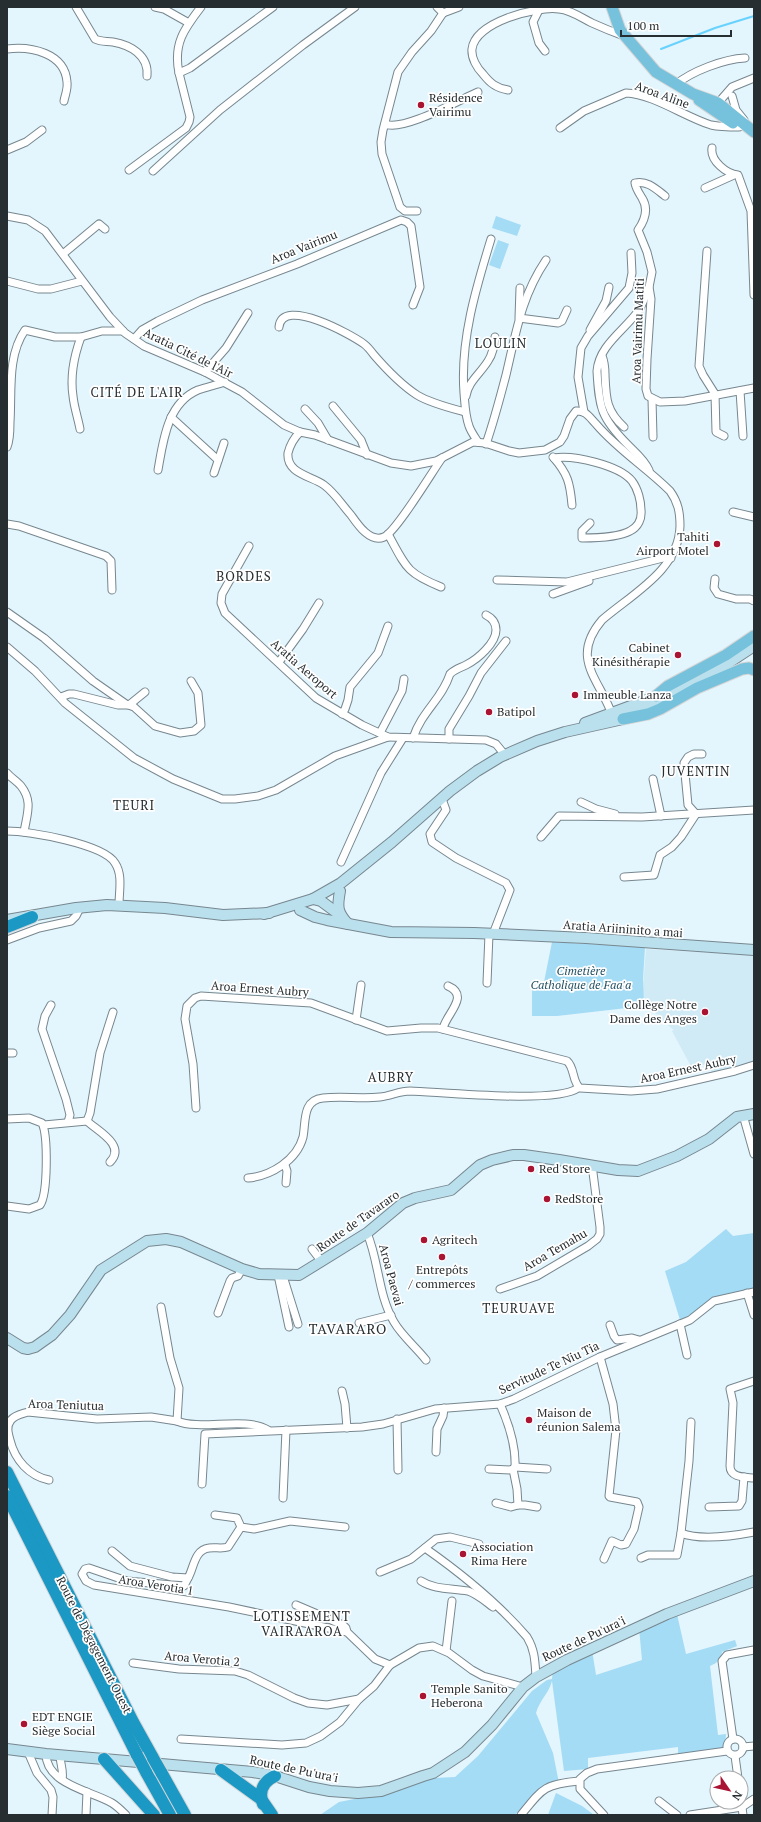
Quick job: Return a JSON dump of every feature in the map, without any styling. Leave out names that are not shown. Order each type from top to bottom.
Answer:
[{"type":"highway","points":[[7,926],[32,917]]},
{"type":"highway","name":"Route de Dégagement Ouest","points":[[7,1472],[126,1708],[185,1815]]},
{"type":"highway","name":"Route de Dégagement Ouest","points":[[7,1496],[137,1755],[170,1815]]},
{"type":"highway","points":[[104,1758],[154,1815]]},
{"type":"highway","points":[[221,1770],[261,1799],[272,1815]]},
{"type":"highway","points":[[268,1815],[261,1799],[262,1788],[266,1781],[275,1776]]},
{"type":"main road","points":[[612,7],[620,30],[648,65],[675,85],[716,106],[753,133]]},
{"type":"main road","points":[[716,106],[739,127],[753,133]]},
{"type":"main road","points":[[656,696],[668,686],[726,655],[754,636]]},
{"type":"main road","points":[[7,920],[80,908],[119,905],[165,908],[223,915],[264,914],[300,910],[342,883],[477,771],[505,755],[537,741],[616,717],[687,688],[704,679],[723,665],[754,646]]},
{"type":"main road","points":[[616,717],[656,696],[723,665]]},
{"type":"main road","points":[[616,717],[660,709],[697,688],[742,669],[749,668],[754,670]]},
{"type":"main road","points":[[264,914],[317,900],[340,891],[366,871],[383,855],[392,842]]},
{"type":"main road","points":[[340,891],[338,902],[340,915]]},
{"type":"main road","points":[[317,900],[340,915],[348,924]]},
{"type":"main road","name":"Aratia Ariininito a mai","points":[[300,910],[315,917],[390,932],[586,938],[754,950]]},
{"type":"main road","name":"Route de Tavararo","points":[[7,1338],[23,1348],[28,1349],[35,1347],[52,1335],[67,1319],[101,1270],[147,1241],[166,1239],[181,1242],[242,1269],[259,1274],[281,1276],[299,1275],[367,1233],[403,1203],[415,1198],[451,1190],[480,1165],[492,1160],[513,1155],[559,1160],[618,1170],[638,1171],[688,1150],[716,1134],[733,1119],[742,1115],[754,1114]]},
{"type":"main road","name":"Route de Pu'ura'i","points":[[7,1749],[46,1754],[253,1772],[275,1776],[309,1787],[330,1791],[358,1793],[381,1791],[433,1773],[465,1752],[492,1725],[524,1687],[536,1677],[567,1660],[667,1614],[754,1581]]},
{"type":"street","points":[[76,7],[95,39],[120,44],[137,52],[146,65],[147,76]]},
{"type":"street","points":[[129,170],[186,128],[189,122],[190,117],[177,64],[178,45],[179,40],[189,23],[201,7]]},
{"type":"street","points":[[179,73],[190,68],[273,7]]},
{"type":"street","points":[[153,171],[220,110],[303,45],[355,7]]},
{"type":"street","points":[[437,7],[443,13]]},
{"type":"street","points":[[417,211],[405,211],[400,207],[382,154],[381,142],[398,72],[412,52],[431,31],[443,13],[460,7]]},
{"type":"street","points":[[157,8],[164,9],[189,23]]},
{"type":"street","points":[[508,90],[499,89],[492,85],[478,68],[472,50],[475,42],[490,27],[501,21],[527,12],[559,9],[569,11],[627,38]]},
{"type":"street","points":[[539,10],[533,22],[539,43],[545,52]]},
{"type":"street","points":[[7,49],[19,48],[36,50],[55,58],[65,73],[67,81],[64,100]]},
{"type":"street","points":[[675,85],[686,76],[728,61],[745,58]]},
{"type":"street","points":[[716,106],[729,90],[738,84],[754,78]]},
{"type":"street","points":[[716,106],[732,96],[738,84]]},
{"type":"street","points":[[385,124],[393,125],[416,120],[478,92]]},
{"type":"street","name":"Aroa Aline","points":[[560,128],[584,111],[626,93],[646,98],[713,125],[739,127]]},
{"type":"street","points":[[732,96],[736,110],[753,133]]},
{"type":"street","points":[[7,150],[26,142],[42,130]]},
{"type":"street","points":[[712,148],[713,156],[720,165],[734,175],[738,175],[751,211],[754,295]]},
{"type":"street","points":[[706,188],[734,175]]},
{"type":"street","name":"Aroa Vairimu Matiti","points":[[665,196],[648,184],[643,182],[635,183],[643,200],[646,211],[644,221],[638,230],[651,265],[652,272],[649,287],[652,299],[648,330],[646,389],[648,396],[660,402],[672,402],[685,401],[715,394],[754,388]]},
{"type":"street","name":"Aratia Cité de l'Air","points":[[7,216],[20,217],[36,223],[45,231],[82,281],[123,331],[144,346],[225,382],[242,392],[280,422],[300,432],[316,435],[367,455],[404,466],[419,466],[442,458],[466,444],[478,442]]},
{"type":"street","name":"Aroa Vairimu","points":[[134,339],[148,327],[202,300],[297,264],[401,220],[407,222],[411,226],[418,270],[420,288],[413,305]]},
{"type":"street","points":[[63,254],[99,224],[105,229]]},
{"type":"street","points":[[491,239],[473,304],[463,359],[464,404],[469,427],[478,442],[519,453],[548,450],[560,442],[576,411],[584,412]]},
{"type":"street","points":[[707,251],[700,366],[702,375],[715,394],[716,432],[724,436]]},
{"type":"street","points":[[588,336],[629,288],[632,273],[631,253]]},
{"type":"street","points":[[486,444],[497,412],[518,318],[530,287],[546,260]]},
{"type":"street","points":[[7,281],[38,289],[51,289],[82,281]]},
{"type":"street","points":[[610,287],[606,302],[581,348],[578,368],[584,412],[612,442],[651,473],[670,491],[679,508],[680,531],[671,558],[656,575],[602,620],[591,635],[587,650],[589,666],[596,685],[616,717]]},
{"type":"street","points":[[649,287],[638,310],[607,345],[597,365],[597,371],[600,408],[605,418],[617,434],[645,461],[651,473]]},
{"type":"street","points":[[518,318],[520,288]]},
{"type":"street","points":[[518,318],[558,322],[562,321],[567,310]]},
{"type":"street","points":[[205,372],[226,348],[248,313]]},
{"type":"street","points":[[279,327],[282,319],[287,316],[308,316],[326,324],[365,345],[397,380],[418,396],[465,412]]},
{"type":"street","points":[[7,447],[10,428],[12,366],[23,333],[27,330],[55,338],[81,337],[102,331],[123,331]]},
{"type":"street","points":[[80,429],[73,395],[72,380],[73,365],[81,337]]},
{"type":"street","points":[[464,404],[470,384],[488,362],[493,351],[495,337]]},
{"type":"street","points":[[602,356],[605,363],[606,387],[610,412],[624,427]]},
{"type":"street","points":[[158,470],[163,438],[171,417],[183,401],[192,394],[225,382]]},
{"type":"street","points":[[740,391],[743,436]]},
{"type":"street","name":"Aroa Vairimu Matiti","points":[[652,399],[653,438]]},
{"type":"street","points":[[333,406],[361,440],[367,455]]},
{"type":"street","points":[[305,409],[318,422],[329,440]]},
{"type":"street","points":[[171,417],[218,460]]},
{"type":"street","points":[[300,432],[292,442],[289,452],[289,461],[294,470],[326,486],[358,525],[370,535],[382,537],[388,534],[396,526],[442,458]]},
{"type":"street","points":[[214,473],[224,443]]},
{"type":"street","points":[[548,450],[565,470],[572,505]]},
{"type":"street","points":[[554,458],[566,457],[597,463],[623,475],[632,481],[636,488],[642,513],[641,519],[636,527],[621,534],[582,538],[582,531],[590,523]]},
{"type":"street","points":[[733,512],[754,517]]},
{"type":"street","points":[[7,524],[19,526],[106,556],[111,561],[112,590]]},
{"type":"street","points":[[388,534],[409,570],[424,580],[441,587]]},
{"type":"street","name":"Aratia Aeroport","points":[[249,546],[222,594],[221,602],[225,613],[316,698],[342,714],[388,737],[491,741],[500,748],[505,755]]},
{"type":"street","points":[[497,580],[560,582],[615,571],[663,558],[671,558]]},
{"type":"street","points":[[553,594],[615,571]]},
{"type":"street","points":[[715,579],[714,588],[718,594],[736,599],[750,599],[754,602]]},
{"type":"street","points":[[279,662],[303,629],[319,603]]},
{"type":"street","points":[[7,612],[44,638],[93,681],[143,714],[155,726],[180,733],[194,731],[201,725],[198,693],[191,681]]},
{"type":"street","points":[[413,738],[422,718],[444,690],[450,674],[483,652],[495,637],[496,626],[490,617],[486,616]]},
{"type":"street","points":[[342,714],[346,709],[350,687],[378,653],[388,626]]},
{"type":"street","points":[[448,739],[449,729],[481,673],[506,641]]},
{"type":"street","points":[[7,647],[24,660],[78,713],[134,758],[173,779],[222,800],[258,796],[276,790],[330,759],[388,737]]},
{"type":"street","points":[[380,734],[402,691],[404,679]]},
{"type":"street","points":[[61,697],[74,694],[118,705],[129,705],[145,692]]},
{"type":"street","points":[[340,862],[381,772],[403,738]]},
{"type":"street","points":[[696,814],[688,805],[684,763],[688,757],[694,754],[702,754]]},
{"type":"street","points":[[7,773],[20,785],[30,804],[24,832]]},
{"type":"street","points":[[653,779],[660,816]]},
{"type":"street","points":[[442,799],[446,810],[430,834],[432,842],[456,858],[506,883],[510,890],[491,934],[487,983]]},
{"type":"street","points":[[581,802],[596,809],[628,817]]},
{"type":"street","points":[[541,837],[559,816],[628,817],[754,810]]},
{"type":"street","points":[[624,877],[654,875],[660,855],[672,847],[681,837],[696,814]]},
{"type":"street","points":[[7,831],[24,832],[81,844],[110,856],[119,873],[119,905]]},
{"type":"street","points":[[7,940],[39,928],[71,921],[76,916],[80,908]]},
{"type":"street","points":[[356,1020],[362,985]]},
{"type":"street","points":[[443,1029],[444,1022],[457,1001],[457,995],[454,989],[448,986]]},
{"type":"street","name":"Aroa Ernest Aubry","points":[[196,1108],[193,1064],[185,1019],[188,1006],[195,998],[201,996],[311,1003],[387,1031],[421,1028],[443,1029],[567,1061],[578,1088]]},
{"type":"street","points":[[52,1005],[45,1016],[42,1029],[66,1099],[70,1115],[68,1122]]},
{"type":"street","points":[[87,1121],[90,1113],[104,1035],[112,1012]]},
{"type":"street","name":"Aroa Ernest Aubry","points":[[248,1178],[262,1176],[285,1164],[300,1144],[306,1109],[310,1104],[321,1098],[381,1097],[410,1092],[458,1095],[533,1096],[574,1091],[578,1088],[631,1091],[656,1089],[735,1071],[754,1065]]},
{"type":"street","points":[[742,1115],[754,1154]]},
{"type":"street","points":[[7,1119],[35,1119],[44,1125],[46,1172],[45,1194],[40,1205],[29,1209],[7,1206]]},
{"type":"street","points":[[44,1125],[87,1121],[108,1136],[114,1149],[114,1156],[110,1162]]},
{"type":"street","points":[[285,1164],[287,1171],[286,1183]]},
{"type":"street","name":"Aroa Temahu","points":[[500,1289],[537,1276],[588,1246],[597,1239],[600,1234],[600,1227],[592,1166]]},
{"type":"street","name":"Aroa Paevai","points":[[367,1233],[373,1246],[383,1294],[391,1316],[402,1334],[426,1360]]},
{"type":"street","points":[[312,1250],[322,1262]]},
{"type":"street","points":[[218,1313],[230,1281],[232,1278],[238,1276],[242,1269]]},
{"type":"street","points":[[281,1276],[298,1324]]},
{"type":"street","points":[[281,1276],[289,1327]]},
{"type":"street","points":[[751,1292],[754,1315]]},
{"type":"street","name":"Servitude Te Niu Tia","points":[[202,1484],[205,1434],[347,1428],[378,1424],[435,1409],[500,1404],[524,1395],[600,1357],[697,1316],[714,1301],[751,1292]]},
{"type":"street","points":[[161,1307],[170,1358],[179,1388],[178,1421]]},
{"type":"street","points":[[359,1323],[391,1316]]},
{"type":"street","points":[[680,1324],[687,1355]]},
{"type":"street","points":[[610,1325],[617,1340],[632,1338],[639,1340]]},
{"type":"street","points":[[600,1357],[613,1404],[616,1430],[609,1496],[637,1502],[639,1507],[634,1529],[626,1544],[621,1546],[612,1541],[604,1559]]},
{"type":"street","points":[[754,1381],[730,1389],[733,1403],[730,1470],[734,1474],[754,1478]]},
{"type":"street","points":[[342,1391],[345,1404],[347,1428]]},
{"type":"street","points":[[500,1404],[508,1424],[515,1456],[514,1468],[518,1505]]},
{"type":"street","points":[[436,1452],[437,1429],[443,1416],[444,1408]]},
{"type":"street","name":"Aroa Teniutua","points":[[49,1480],[36,1476],[22,1465],[16,1457],[8,1433],[8,1425],[12,1419],[19,1415],[28,1412],[97,1419],[151,1417],[192,1424],[226,1423],[258,1426],[270,1431]]},
{"type":"street","points":[[397,1419],[398,1470]]},
{"type":"street","points":[[641,1558],[648,1555],[676,1555],[681,1533],[690,1453],[691,1422]]},
{"type":"street","points":[[283,1498],[286,1430]]},
{"type":"street","points":[[489,1469],[547,1469]]},
{"type":"street","points":[[710,1507],[739,1506],[742,1501],[744,1477]]},
{"type":"street","points":[[496,1503],[511,1507],[518,1505],[537,1507]]},
{"type":"street","points":[[215,1515],[237,1518],[242,1527]]},
{"type":"street","points":[[242,1527],[254,1528],[290,1521],[345,1527]]},
{"type":"street","points":[[112,1551],[130,1566],[172,1576],[188,1578],[200,1552],[210,1548],[228,1547],[242,1527]]},
{"type":"street","points":[[681,1533],[695,1536],[707,1536],[754,1532]]},
{"type":"street","points":[[380,1572],[406,1562],[436,1539],[444,1537],[459,1538],[479,1544]]},
{"type":"street","points":[[425,1548],[464,1576],[528,1637],[533,1646],[536,1677]]},
{"type":"street","name":"Aroa Verotia 1","points":[[188,1578],[184,1586],[127,1581],[89,1568],[85,1569],[82,1574],[86,1581],[94,1585],[214,1604],[347,1632]]},
{"type":"street","points":[[421,1581],[432,1587],[454,1588],[469,1592],[503,1612]]},
{"type":"street","points":[[446,1651],[452,1602]]},
{"type":"street","points":[[296,1605],[343,1625],[347,1632],[375,1659],[390,1665]]},
{"type":"street","name":"Aroa Verotia 2","points":[[181,1739],[282,1745],[306,1743],[321,1736],[340,1722],[359,1699],[374,1686],[390,1665],[423,1646],[433,1646],[446,1651],[483,1676],[524,1687]]},
{"type":"street","points":[[733,1739],[722,1661],[727,1655],[754,1650]]},
{"type":"street","name":"Aroa Verotia 2","points":[[133,1663],[178,1668],[235,1671],[248,1675],[294,1698],[315,1704],[335,1704],[359,1699]]},
{"type":"street","points":[[733,1739],[739,1740],[743,1747],[740,1754],[735,1756],[729,1754],[727,1751],[727,1744],[733,1739]]},
{"type":"street","points":[[743,1747],[754,1746]]},
{"type":"street","points":[[521,1815],[536,1797],[551,1785],[578,1781],[587,1773],[597,1769],[727,1751]]},
{"type":"street","points":[[28,1752],[37,1773],[51,1790],[53,1797],[52,1815]]},
{"type":"street","points":[[46,1754],[46,1762],[53,1773],[70,1786],[112,1803],[126,1815]]},
{"type":"street","points":[[60,1755],[60,1767],[63,1774],[62,1779]]},
{"type":"street","points":[[735,1756],[737,1770]]},
{"type":"street","points":[[578,1781],[580,1790],[584,1796],[604,1815]]},
{"type":"street","points":[[86,1815],[87,1792]]},
{"type":"street","points":[[659,1801],[677,1815]]},
{"type":"street","points":[[690,1815],[722,1810]]},
{"type":"shaded area","name":"Collège Notre Dame des Anges","points":[[646,949],[754,955],[754,1062],[714,1076],[707,1064],[692,1068],[672,1031],[674,1030],[665,1023],[660,1015],[656,1014],[654,1010],[644,1008],[642,1000]]},
{"type":"green space","points":[[496,216],[521,225],[517,236],[492,228]]},
{"type":"green space","points":[[498,240],[509,244],[500,269],[489,265]]},
{"type":"green space","name":"Cimetière Catholique de Faa'a","points":[[552,942],[645,947],[643,979],[644,1006],[557,1016],[532,1016],[532,987],[543,987]]},
{"type":"green space","points":[[726,1229],[733,1236],[754,1233],[754,1289],[709,1300],[695,1312],[680,1320],[665,1271],[686,1262]]},
{"type":"green space","points":[[676,1610],[686,1654],[735,1640],[737,1646],[722,1652],[718,1661],[710,1666],[718,1735],[726,1734],[725,1744],[721,1751],[678,1755],[678,1747],[588,1758],[588,1769],[564,1771],[552,1681],[536,1713],[553,1753],[559,1783],[514,1815],[320,1815],[339,1802],[380,1794],[434,1778],[455,1777],[478,1756],[532,1691],[547,1680],[552,1679],[553,1668],[592,1650],[596,1675],[642,1660],[639,1628]]},
{"type":"green space","points":[[556,1793],[582,1806],[594,1815],[548,1815]]},
{"type":"waterway","points":[[661,49],[715,28],[754,16]]},
{"type":"place","name":"Résidence Vairimu","points":[[421,105]]},
{"type":"place","name":"Tahiti Airport Motel","points":[[717,544]]},
{"type":"place","name":"Cabinet Kinésithérapie","points":[[678,655]]},
{"type":"place","name":"Immeuble Lanza","points":[[575,695]]},
{"type":"place","name":"Batipol","points":[[489,712]]},
{"type":"place","name":"Collège Notre Dame des Anges","points":[[705,1012]]},
{"type":"place","name":"Red Store","points":[[531,1169]]},
{"type":"place","name":"RedStore","points":[[547,1199]]},
{"type":"place","name":"Agritech","points":[[424,1240]]},
{"type":"place","name":"Entrepôts / commerces","points":[[442,1257]]},
{"type":"place","name":"Maison de réunion Salema","points":[[529,1420]]},
{"type":"place","name":"Association Rima Here","points":[[463,1554]]},
{"type":"place","name":"Temple Sanito Heberona","points":[[423,1696]]},
{"type":"place","name":"EDT ENGIE Siège Social","points":[[24,1724]]},
{"type":"district","name":"LOULIN","points":[[501,343]]},
{"type":"district","name":"CITÉ DE L'AIR","points":[[137,392]]},
{"type":"district","name":"BORDES","points":[[244,576]]},
{"type":"district","name":"JUVENTIN","points":[[696,771]]},
{"type":"district","name":"TEURI","points":[[134,805]]},
{"type":"district","name":"AUBRY","points":[[391,1077]]},
{"type":"district","name":"TEURUAVE","points":[[519,1308]]},
{"type":"district","name":"TAVARARO","points":[[348,1329]]},
{"type":"district","name":"LOTISSEMENT VAIRAAROA","points":[[302,1624]]}]
